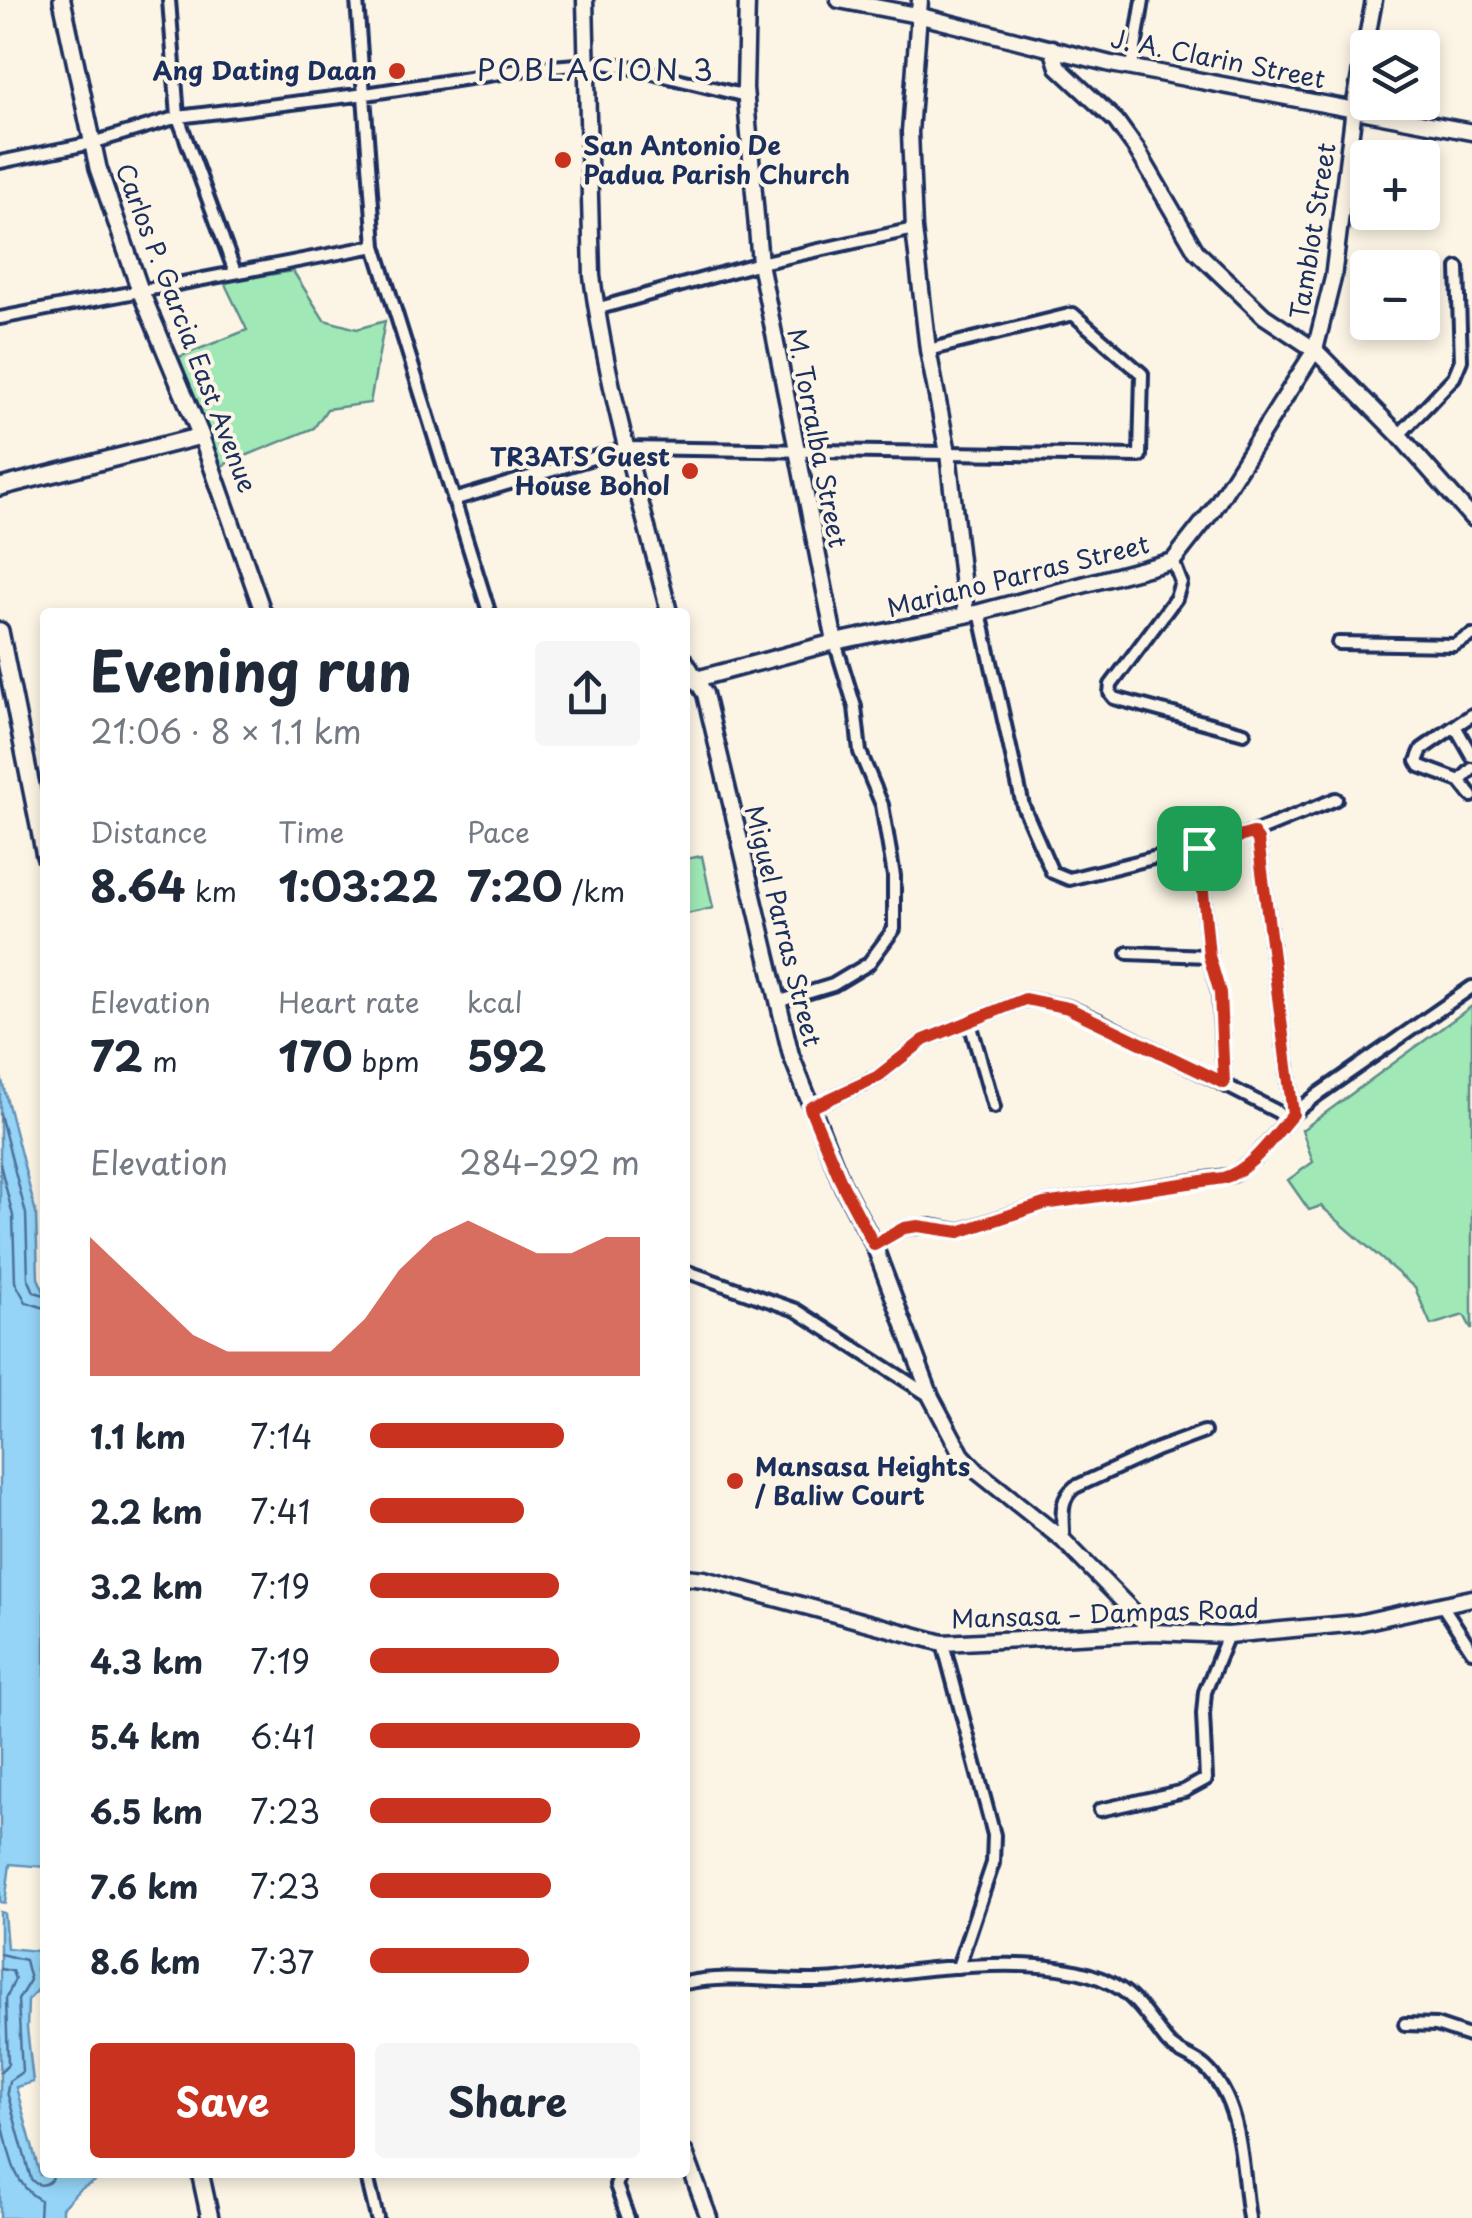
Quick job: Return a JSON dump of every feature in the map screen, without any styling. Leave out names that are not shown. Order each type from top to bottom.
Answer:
[{"type":"main road","name":"Carlos P. Garcia East Avenue","points":[[62,0],[92,143],[140,290],[201,436]]},
{"type":"main road","points":[[0,487],[201,436]]},
{"type":"main road","points":[[0,631],[40,806]]},
{"type":"main road","points":[[201,2178],[210,2218]]},
{"type":"street","points":[[169,0],[178,117],[234,272]]},
{"type":"street","points":[[357,0],[375,246],[488,608]]},
{"type":"street","points":[[585,0],[596,309],[604,358],[668,608]]},
{"type":"street","name":"M. Torralba Street","points":[[747,0],[746,96],[760,264],[835,642],[854,707],[860,752],[882,805],[894,876],[894,929],[868,964],[833,985],[777,1002]]},
{"type":"street","name":"J. A. Clarin Street","points":[[839,0],[919,7],[1052,48],[1132,67],[1350,107]]},
{"type":"street","points":[[1132,67],[1142,0]]},
{"type":"street","name":"Tamblot Street","points":[[1368,30],[1374,0]]},
{"type":"street","points":[[919,7],[910,132],[914,229],[928,350],[973,612],[1023,806],[1052,872],[1069,879],[1199,848],[1253,833],[1336,799]]},
{"type":"street","points":[[1052,48],[1058,67],[1116,121],[1137,150],[1196,251],[1264,316],[1315,350],[1399,435],[1472,518]]},
{"type":"street","points":[[0,162],[92,143],[178,117],[526,69],[587,64],[624,66],[746,96]]},
{"type":"street","name":"Tamblot Street","points":[[1315,350],[1333,278],[1353,120]]},
{"type":"street","name":"J. A. Clarin Street","points":[[1413,120],[1472,132]]},
{"type":"street","points":[[596,309],[760,264],[914,229]]},
{"type":"street","points":[[0,318],[375,246]]},
{"type":"street","points":[[1399,435],[1454,376],[1460,360],[1458,268]]},
{"type":"street","points":[[453,500],[626,448],[1140,456],[1142,374],[1074,314],[928,350]]},
{"type":"street","name":"Mariano Parras Street","points":[[690,680],[1173,560],[1213,510],[1315,350]]},
{"type":"street","name":"Carlos P. Garcia East Avenue","points":[[201,436],[262,608]]},
{"type":"street","points":[[1173,560],[1181,582],[1176,598],[1111,685],[1110,693],[1114,698],[1244,733]]},
{"type":"street","points":[[1338,642],[1454,645],[1472,635]]},
{"type":"street","name":"Miguel Parras Street","points":[[690,680],[705,694],[791,1055],[843,1186],[874,1245],[931,1397],[962,1455],[978,1472],[1063,1540],[1153,1632]]},
{"type":"street","points":[[1472,715],[1422,749],[1418,761],[1420,766],[1460,780],[1472,796]]},
{"type":"street","points":[[1455,726],[1472,756]]},
{"type":"street","points":[[1460,780],[1472,769]]},
{"type":"street","points":[[1253,833],[1258,840],[1290,1118]]},
{"type":"street","points":[[1199,848],[1209,956],[1220,993],[1224,1083]]},
{"type":"street","points":[[1128,953],[1209,956]]},
{"type":"street","points":[[874,1245],[904,1228],[918,1226],[959,1232],[1044,1204],[1234,1175],[1290,1118],[1472,987]]},
{"type":"street","points":[[810,1108],[877,1077],[924,1040],[970,1024],[1014,1001],[1051,1003],[1102,1022],[1290,1118]]},
{"type":"street","points":[[970,1024],[994,1107]]},
{"type":"street","points":[[690,1273],[796,1310],[931,1397]]},
{"type":"street","points":[[1063,1540],[1065,1494],[1158,1448],[1204,1432]]},
{"type":"street","name":"Mansasa – Dampas Road","points":[[690,1579],[944,1643],[1153,1632],[1228,1635],[1358,1624],[1472,1598]]},
{"type":"street","points":[[1442,1605],[1472,1650]]},
{"type":"street","points":[[1100,1810],[1184,1790],[1206,1780],[1206,1692],[1228,1635]]},
{"type":"street","points":[[944,1643],[994,1834],[993,1863],[958,1967]]},
{"type":"street","points":[[690,1982],[718,1979],[804,1983],[958,1967],[1052,1966],[1090,1973],[1124,1991],[1172,2048],[1204,2066],[1226,2092],[1249,2218]]},
{"type":"street","points":[[1406,2024],[1436,2025],[1472,2037]]},
{"type":"street","points":[[690,2166],[710,2218]]},
{"type":"street","points":[[367,2178],[377,2218]]},
{"type":"street","points":[[616,2178],[628,2218]]},
{"type":"green space","points":[[293,271],[324,320],[357,329],[385,321],[370,403],[327,409],[314,428],[221,466],[179,357],[247,330],[224,282]]},
{"type":"green space","points":[[702,856],[713,908],[690,913],[690,858]]},
{"type":"green space","points":[[1472,1006],[1472,1330],[1464,1315],[1431,1325],[1415,1288],[1321,1206],[1309,1210],[1288,1180],[1313,1162],[1302,1130]]},
{"type":"water","points":[[0,1073],[36,1213],[40,1283],[40,1867],[10,1864],[5,1903],[0,1902]]},
{"type":"water","points":[[0,1912],[4,1913],[7,1948],[38,1951],[36,1970],[40,1983],[28,2000],[33,2082],[16,2087],[40,2178],[101,2178],[79,2190],[62,2208],[62,2218],[0,2218]]},
{"type":"place","name":"Ang Dating Daan","points":[[397,71]]},
{"type":"place","name":"San Antonio De Padua Parish Church","points":[[563,160]]},
{"type":"place","name":"TR3ATS Guest House Bohol","points":[[690,471]]},
{"type":"place","name":"Mansasa Heights / Baliw Court","points":[[735,1481]]},
{"type":"district","name":"POBLACION 3","points":[[596,71]]},
{"type":"route","points":[[1253,833],[1258,840],[1293,1114],[1234,1175],[1044,1204],[959,1232],[931,1226],[904,1228],[874,1245],[843,1186],[810,1108],[877,1077],[924,1040],[978,1021],[1014,1001],[1037,1000],[1102,1022],[1224,1083],[1220,993],[1209,956],[1199,848],[1253,833]]}]
